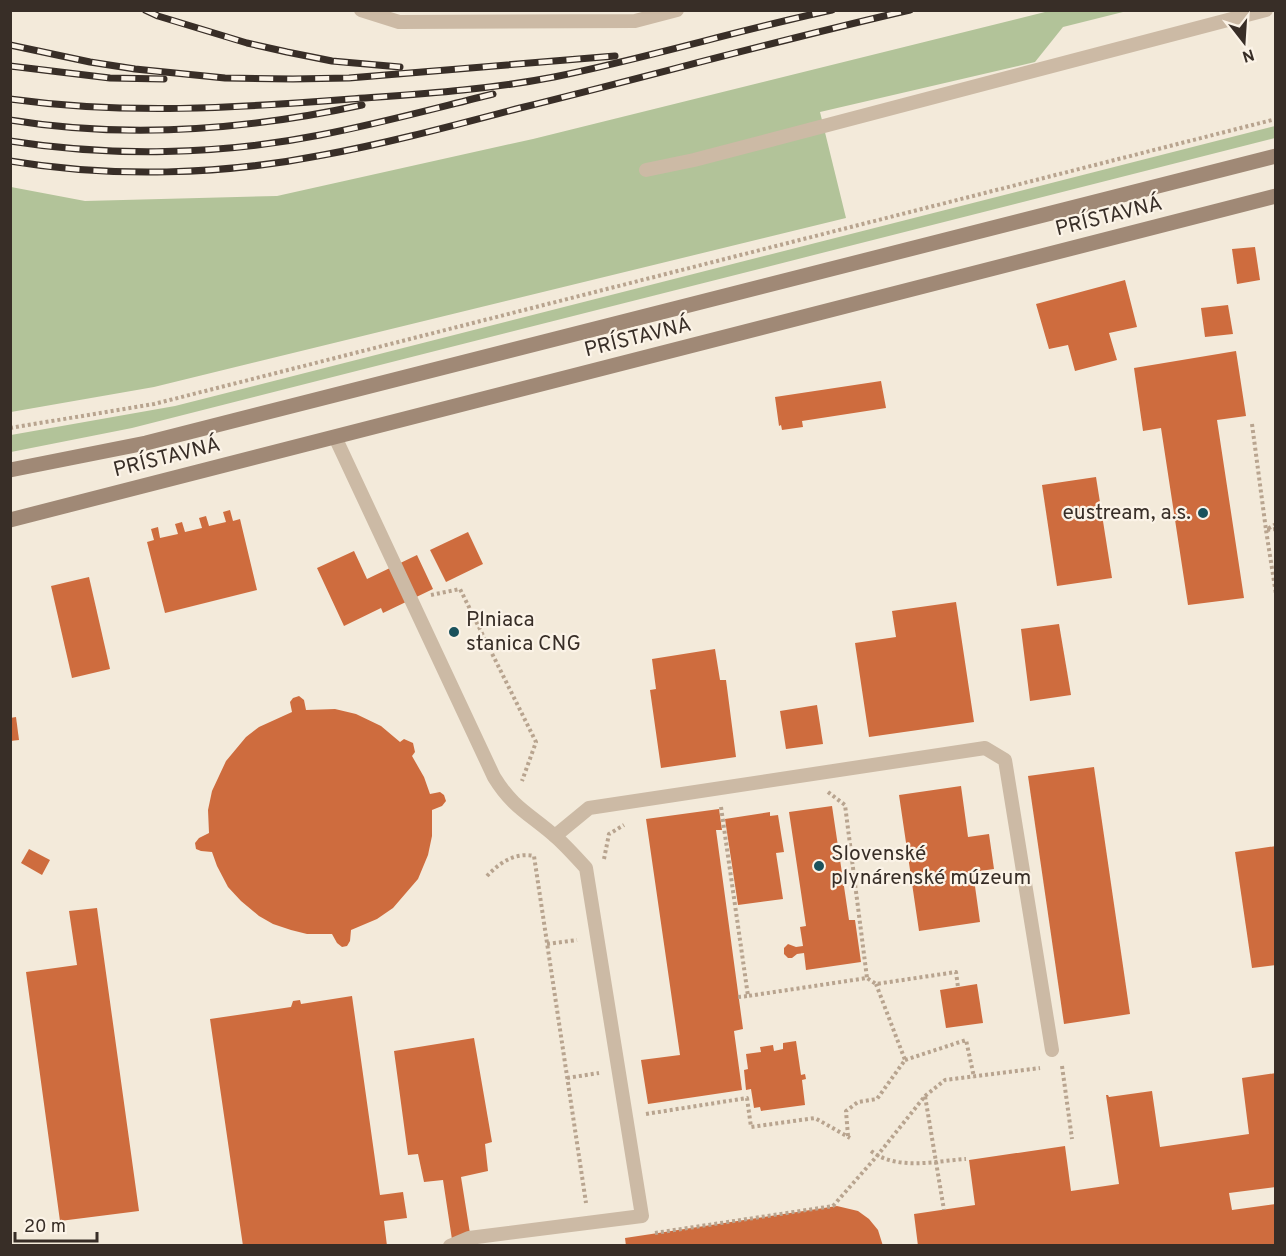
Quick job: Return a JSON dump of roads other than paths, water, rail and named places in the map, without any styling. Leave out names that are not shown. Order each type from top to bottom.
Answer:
[{"type":"main road","name":"PRÍSTAVNÁ","points":[[10,470],[146,443],[1275,156]]},
{"type":"main road","name":"PRÍSTAVNÁ","points":[[10,520],[1275,196]]},
{"type":"lane","points":[[361,10],[399,22],[635,21],[677,10]]},
{"type":"lane","points":[[646,170],[694,160],[1266,10]]},
{"type":"lane","points":[[335,437],[483,754],[504,794],[527,816],[555,836],[586,868],[642,1216],[588,1221],[469,1238],[450,1245]]},
{"type":"lane","points":[[555,836],[589,808],[985,748],[1005,760],[1052,1050]]},
{"type":"railway","points":[[145,10],[247,43],[287,52],[332,61],[400,67]]},
{"type":"railway","points":[[10,99],[96,107],[223,107],[478,88],[554,77],[832,10]]},
{"type":"railway","points":[[10,161],[127,172],[206,170],[285,162],[422,133],[910,10]]},
{"type":"railway","points":[[10,45],[135,69],[225,78],[349,78],[615,56]]},
{"type":"railway","points":[[10,66],[110,78],[164,79]]},
{"type":"railway","points":[[10,141],[87,150],[165,152],[244,147],[342,131],[493,94]]},
{"type":"railway","points":[[10,120],[98,129],[187,129],[275,121],[362,105]]},
{"type":"place","name":"eustream, a.s.","points":[[1203,513]]},
{"type":"place","name":"Plniaca stanica CNG","points":[[454,632]]},
{"type":"place","name":"Slovenské plynárenské múzeum","points":[[819,866]]}]
